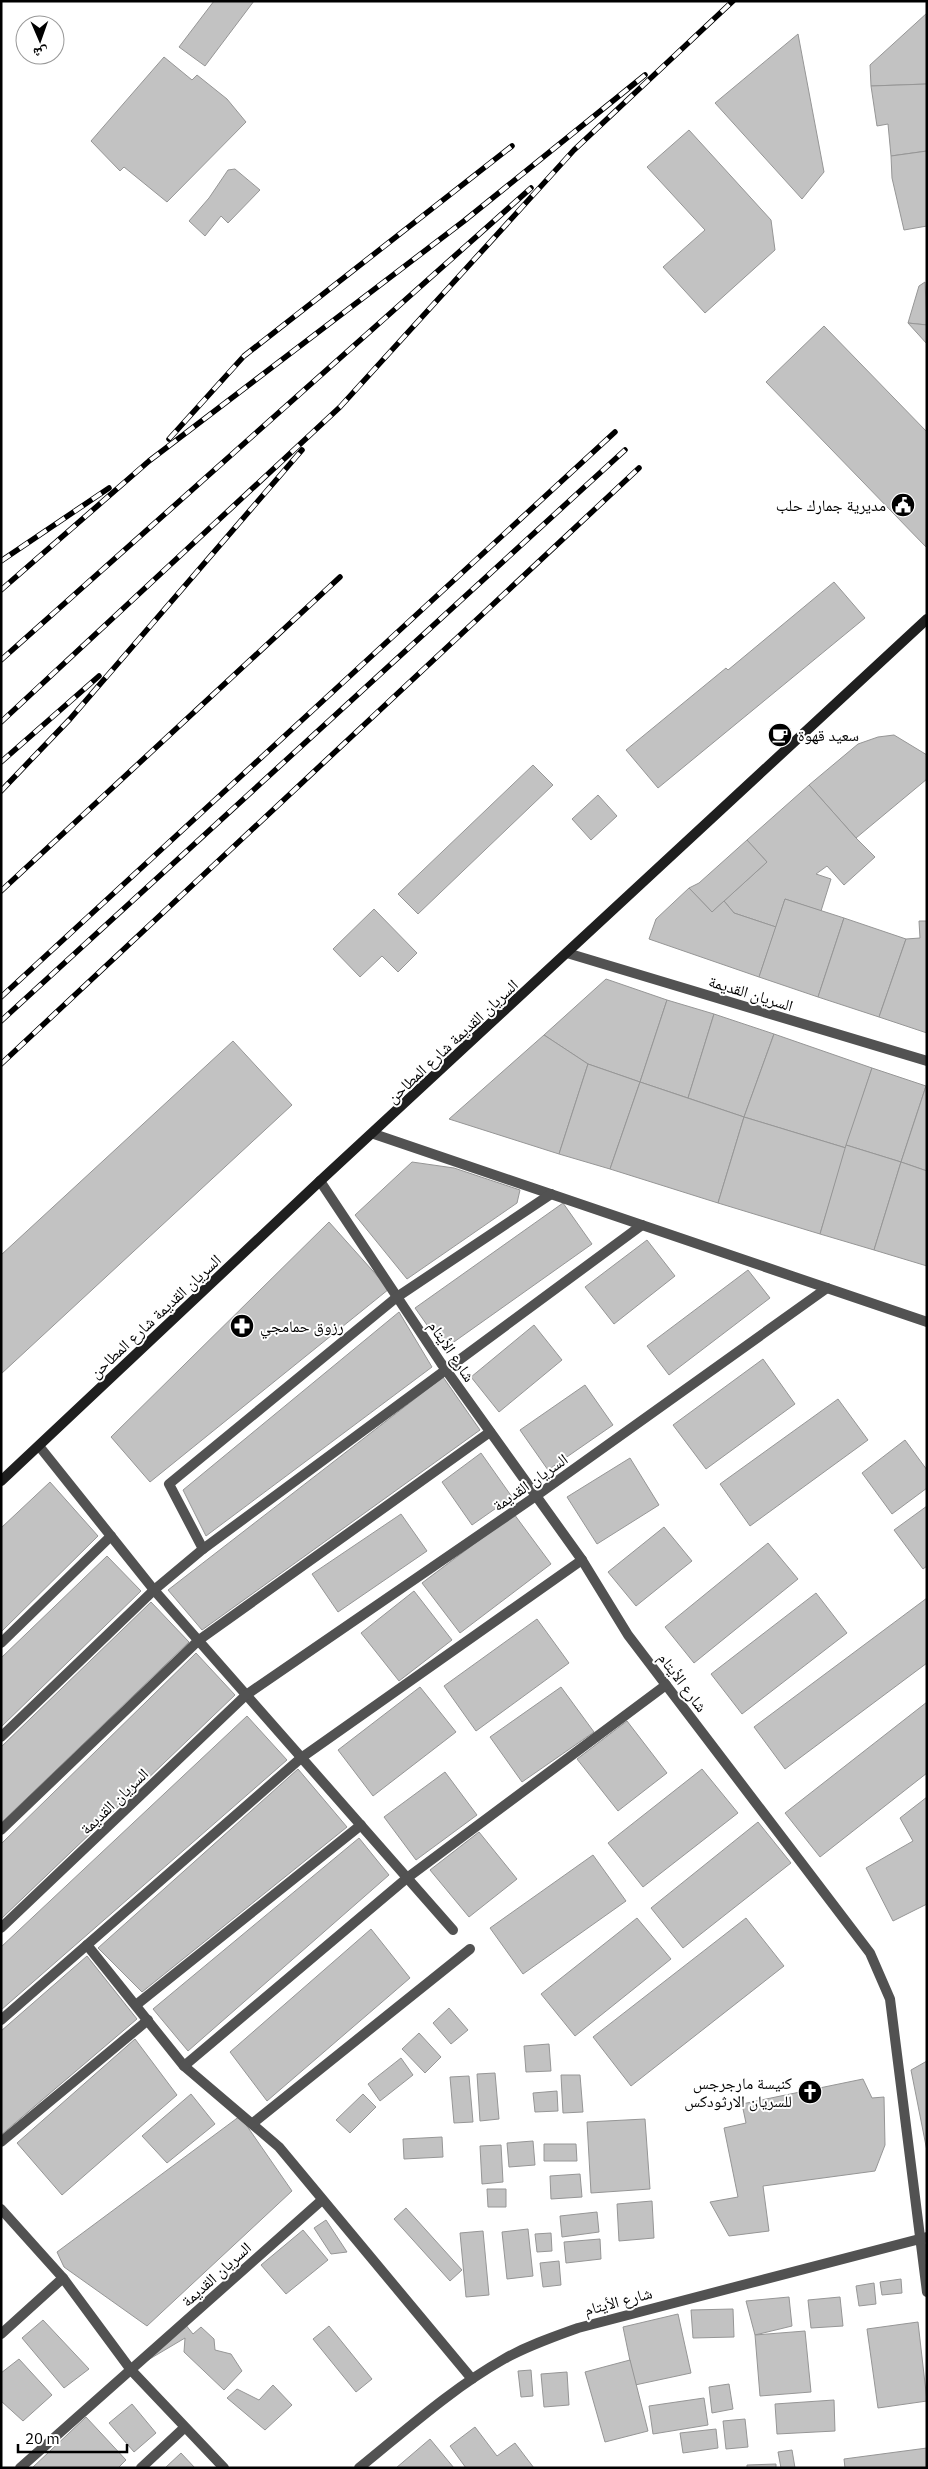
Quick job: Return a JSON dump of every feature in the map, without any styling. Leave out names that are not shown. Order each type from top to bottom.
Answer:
[{"type":"street","name":"السريان القديمة شارع المطاحن","points":[[1,1481],[320,1181],[374,1134],[567,953],[926,624]]},
{"type":"street","name":"السريان القديمة","points":[[567,953],[927,1061]]},
{"type":"street","points":[[374,1134],[927,1322]]},
{"type":"street","name":"شارع الأيتام","points":[[320,1181],[445,1369],[582,1560],[628,1635],[870,1952],[890,1999],[923,2238],[927,2292]]},
{"type":"street","points":[[203,1548],[169,1484],[397,1297],[551,1194]]},
{"type":"street","points":[[1,1737],[154,1590],[203,1548],[642,1225]]},
{"type":"street","name":"السريان القديمة","points":[[1,1928],[246,1695],[536,1496],[826,1288]]},
{"type":"street","points":[[1,1830],[199,1640],[490,1432]]},
{"type":"street","points":[[39,1446],[154,1590],[453,1930]]},
{"type":"street","points":[[1,1643],[111,1536]]},
{"type":"street","points":[[1,2020],[301,1758],[582,1560]]},
{"type":"street","points":[[184,2066],[407,1878],[666,1685]]},
{"type":"street","points":[[136,2005],[361,1825]]},
{"type":"street","points":[[87,1945],[184,2066],[280,2147],[322,2200],[472,2378]]},
{"type":"street","points":[[253,2123],[470,1950]]},
{"type":"street","points":[[1,2142],[148,2020]]},
{"type":"street","name":"السريان القديمة","points":[[20,2468],[322,2200]]},
{"type":"street","points":[[3,2215],[63,2278],[131,2370],[224,2468]]},
{"type":"street","name":"شارع الأيتام","points":[[359,2468],[472,2378],[505,2358],[541,2341],[578,2328],[923,2238]]},
{"type":"street","points":[[1,2334],[63,2278]]},
{"type":"street","points":[[141,2468],[184,2428]]},
{"type":"building","points":[[214,1],[254,1],[205,66],[179,47]]},
{"type":"building","points":[[927,13],[927,84],[871,86],[870,65]]},
{"type":"building","points":[[798,34],[824,172],[802,199],[715,103]]},
{"type":"building","points":[[164,57],[192,80],[197,75],[227,99],[246,122],[167,202],[124,167],[120,171],[91,141]]},
{"type":"building","points":[[927,84],[927,151],[891,156],[888,124],[877,126],[871,86]]},
{"type":"building","points":[[689,130],[771,220],[775,250],[705,313],[663,267],[705,230],[647,167]]},
{"type":"building","points":[[927,151],[927,226],[904,230],[892,178],[891,156]]},
{"type":"building","points":[[235,169],[260,190],[228,223],[221,216],[205,236],[189,221],[209,198],[228,170]]},
{"type":"building","points":[[925,282],[927,325],[908,323],[919,286]]},
{"type":"building","points":[[908,323],[927,325],[927,344]]},
{"type":"building","points":[[824,326],[927,432],[926,547],[766,382]]},
{"type":"building","points":[[834,582],[865,618],[658,788],[626,750],[726,668],[728,670]]},
{"type":"building","points":[[894,735],[927,755],[927,779],[856,838],[809,785],[858,744],[878,737]]},
{"type":"building","points":[[533,765],[553,785],[418,914],[398,894]]},
{"type":"building","points":[[809,785],[875,857],[844,885],[827,866],[816,874],[831,879],[821,911],[785,899],[776,927],[734,913],[724,901],[767,862],[747,840]]},
{"type":"building","points":[[598,795],[617,816],[591,840],[572,819]]},
{"type":"building","points":[[747,840],[767,862],[712,912],[689,888],[699,883]]},
{"type":"building","points":[[689,888],[712,912],[724,901],[734,913],[776,927],[759,977],[649,939],[656,919]]},
{"type":"building","points":[[785,899],[844,918],[818,997],[759,977]]},
{"type":"building","points":[[374,909],[417,953],[398,972],[382,956],[360,977],[333,949]]},
{"type":"building","points":[[844,918],[906,939],[879,1017],[818,997]]},
{"type":"building","points":[[919,921],[927,921],[927,1033],[879,1017],[906,939],[920,938]]},
{"type":"building","points":[[606,979],[667,1000],[640,1082],[588,1064],[544,1035]]},
{"type":"building","points":[[667,1000],[714,1014],[688,1098],[640,1082]]},
{"type":"building","points":[[714,1014],[774,1034],[744,1117],[688,1098]]},
{"type":"building","points":[[774,1034],[872,1068],[846,1148],[744,1117]]},
{"type":"building","points":[[544,1035],[588,1064],[559,1154],[449,1119]]},
{"type":"building","points":[[233,1041],[292,1105],[1,1374],[1,1255]]},
{"type":"building","points":[[588,1064],[640,1082],[610,1169],[559,1154]]},
{"type":"building","points":[[872,1068],[926,1086],[901,1162],[846,1145]]},
{"type":"building","points":[[640,1082],[744,1117],[718,1203],[610,1169]]},
{"type":"building","points":[[927,1086],[927,1171],[901,1162]]},
{"type":"building","points":[[744,1117],[846,1148],[820,1234],[718,1203]]},
{"type":"building","points":[[846,1145],[901,1162],[874,1250],[820,1234]]},
{"type":"building","points":[[412,1162],[454,1168],[520,1190],[517,1203],[407,1279],[355,1215]]},
{"type":"building","points":[[901,1162],[927,1171],[927,1266],[874,1250]]},
{"type":"building","points":[[563,1203],[592,1244],[444,1349],[415,1308]]},
{"type":"building","points":[[329,1222],[389,1289],[150,1482],[111,1437]]},
{"type":"building","points":[[647,1240],[675,1276],[614,1324],[585,1287]]},
{"type":"building","points":[[748,1270],[770,1298],[669,1375],[647,1346]]},
{"type":"building","points":[[399,1312],[432,1367],[206,1536],[183,1490]]},
{"type":"building","points":[[534,1325],[562,1360],[499,1412],[471,1377]]},
{"type":"building","points":[[763,1359],[795,1404],[706,1469],[673,1425]]},
{"type":"building","points":[[443,1377],[480,1430],[202,1630],[168,1590]]},
{"type":"building","points":[[585,1385],[613,1425],[548,1470],[520,1430]]},
{"type":"building","points":[[838,1399],[868,1440],[750,1526],[720,1484]]},
{"type":"building","points":[[905,1440],[927,1470],[927,1488],[892,1514],[862,1473]]},
{"type":"building","points":[[481,1453],[512,1497],[472,1525],[442,1482]]},
{"type":"building","points":[[630,1458],[659,1505],[597,1544],[567,1497]]},
{"type":"building","points":[[50,1482],[98,1536],[1,1632],[1,1528]]},
{"type":"building","points":[[927,1506],[927,1566],[923,1569],[894,1530]]},
{"type":"building","points":[[401,1514],[427,1551],[338,1612],[312,1574]]},
{"type":"building","points":[[514,1514],[551,1564],[460,1633],[422,1583]]},
{"type":"building","points":[[664,1527],[692,1561],[636,1606],[608,1572]]},
{"type":"building","points":[[768,1543],[798,1579],[694,1663],[665,1627]]},
{"type":"building","points":[[107,1556],[141,1591],[1,1727],[1,1658]]},
{"type":"building","points":[[414,1591],[452,1640],[399,1681],[361,1633]]},
{"type":"building","points":[[816,1593],[847,1633],[742,1714],[711,1674]]},
{"type":"building","points":[[927,1598],[927,1663],[785,1769],[754,1727]]},
{"type":"building","points":[[151,1602],[189,1642],[1,1823],[1,1747]]},
{"type":"building","points":[[537,1619],[569,1663],[476,1731],[444,1686]]},
{"type":"building","points":[[196,1653],[235,1695],[1,1919],[1,1844]]},
{"type":"building","points":[[420,1687],[456,1732],[373,1796],[338,1750]]},
{"type":"building","points":[[561,1687],[594,1732],[522,1782],[490,1737]]},
{"type":"building","points":[[927,1702],[927,1773],[820,1857],[785,1813]]},
{"type":"building","points":[[247,1716],[287,1760],[1,2010],[1,1947]]},
{"type":"building","points":[[627,1721],[667,1773],[618,1811],[577,1759]]},
{"type":"building","points":[[298,1769],[347,1827],[142,1992],[98,1948]]},
{"type":"building","points":[[702,1769],[738,1813],[643,1887],[608,1843]]},
{"type":"building","points":[[445,1772],[477,1815],[416,1860],[384,1817]]},
{"type":"building","points":[[927,1797],[927,1904],[893,1921],[866,1868],[913,1841],[900,1818]]},
{"type":"building","points":[[758,1822],[791,1863],[683,1948],[651,1908]]},
{"type":"building","points":[[479,1832],[517,1879],[469,1917],[430,1870]]},
{"type":"building","points":[[359,1838],[389,1875],[188,2051],[153,2009]]},
{"type":"building","points":[[593,1855],[626,1901],[523,1974],[490,1928]]},
{"type":"building","points":[[637,1918],[671,1959],[575,2036],[541,1994]]},
{"type":"building","points":[[746,1918],[784,1966],[631,2086],[593,2037]]},
{"type":"building","points":[[371,1929],[410,1978],[267,2101],[230,2052]]},
{"type":"building","points":[[87,1956],[137,2019],[1,2135],[1,2031]]},
{"type":"building","points":[[449,2008],[468,2030],[451,2044],[433,2023]]},
{"type":"building","points":[[419,2033],[441,2057],[425,2073],[402,2049]]},
{"type":"building","points":[[135,2039],[177,2095],[62,2195],[17,2143]]},
{"type":"building","points":[[549,2044],[551,2071],[526,2072],[524,2046]]},
{"type":"building","points":[[401,2058],[413,2075],[380,2101],[368,2084]]},
{"type":"building","points":[[927,2061],[927,2151],[911,2070]]},
{"type":"building","points":[[495,2073],[499,2119],[480,2121],[477,2074]]},
{"type":"building","points":[[561,2075],[580,2075],[583,2112],[563,2113]]},
{"type":"building","points":[[469,2076],[473,2122],[454,2123],[450,2077]]},
{"type":"building","points":[[863,2079],[872,2098],[884,2097],[885,2145],[875,2171],[763,2186],[769,2231],[729,2236],[710,2202],[738,2197],[724,2128],[746,2123],[742,2104]]},
{"type":"building","points":[[557,2091],[558,2111],[535,2112],[533,2093]]},
{"type":"building","points":[[191,2094],[215,2124],[167,2163],[142,2136]]},
{"type":"building","points":[[363,2094],[376,2107],[350,2133],[336,2120]]},
{"type":"building","points":[[240,2116],[292,2191],[147,2326],[64,2267],[57,2252]]},
{"type":"building","points":[[645,2119],[650,2189],[591,2193],[587,2122]]},
{"type":"building","points":[[442,2137],[443,2157],[404,2159],[403,2139]]},
{"type":"building","points":[[533,2141],[535,2165],[509,2167],[507,2143]]},
{"type":"building","points":[[544,2144],[576,2144],[577,2161],[544,2161]]},
{"type":"building","points":[[501,2145],[503,2182],[482,2184],[480,2146]]},
{"type":"building","points":[[580,2174],[582,2197],[551,2199],[550,2176]]},
{"type":"building","points":[[487,2189],[506,2189],[506,2207],[488,2207]]},
{"type":"building","points":[[652,2201],[654,2238],[619,2241],[617,2204]]},
{"type":"building","points":[[406,2208],[462,2270],[450,2281],[394,2219]]},
{"type":"building","points":[[597,2212],[599,2232],[562,2237],[560,2216]]},
{"type":"building","points":[[326,2220],[347,2252],[331,2254],[314,2228]]},
{"type":"building","points":[[528,2229],[533,2276],[507,2279],[502,2232]]},
{"type":"building","points":[[303,2230],[328,2260],[286,2294],[261,2265]]},
{"type":"building","points":[[483,2231],[489,2295],[466,2297],[460,2233]]},
{"type":"building","points":[[551,2233],[552,2251],[537,2252],[535,2234]]},
{"type":"building","points":[[600,2239],[601,2259],[566,2263],[564,2242]]},
{"type":"building","points":[[559,2261],[561,2285],[543,2287],[540,2263]]},
{"type":"building","points":[[901,2279],[902,2293],[882,2295],[880,2282]]},
{"type":"building","points":[[874,2283],[876,2304],[859,2306],[856,2286]]},
{"type":"building","points":[[789,2297],[792,2326],[755,2335],[746,2301]]},
{"type":"building","points":[[840,2297],[843,2326],[811,2328],[808,2300]]},
{"type":"building","points":[[733,2309],[734,2337],[693,2338],[691,2310]]},
{"type":"building","points":[[678,2314],[691,2373],[635,2385],[623,2327]]},
{"type":"building","points":[[43,2320],[89,2369],[64,2388],[22,2338]]},
{"type":"building","points":[[918,2322],[927,2401],[878,2408],[867,2329]]},
{"type":"building","points":[[185,2324],[193,2334],[201,2327],[214,2339],[215,2350],[231,2354],[242,2371],[224,2390],[184,2352],[185,2338],[131,2370]]},
{"type":"building","points":[[329,2326],[372,2379],[356,2392],[313,2339]]},
{"type":"building","points":[[805,2331],[811,2392],[760,2396],[755,2335]]},
{"type":"building","points":[[19,2359],[52,2395],[23,2421],[1,2401],[1,2373]]},
{"type":"building","points":[[630,2360],[648,2431],[605,2442],[585,2372]]},
{"type":"building","points":[[531,2370],[533,2396],[521,2397],[518,2371]]},
{"type":"building","points":[[567,2372],[569,2405],[544,2407],[541,2374]]},
{"type":"building","points":[[729,2384],[733,2409],[712,2413],[709,2387]]},
{"type":"building","points":[[273,2385],[292,2405],[265,2430],[227,2398],[237,2389],[259,2400]]},
{"type":"building","points":[[704,2398],[708,2425],[653,2434],[649,2406]]},
{"type":"building","points":[[834,2400],[835,2431],[777,2434],[775,2404]]},
{"type":"building","points":[[132,2404],[156,2433],[134,2452],[109,2423]]},
{"type":"building","points":[[86,2417],[126,2460],[118,2468],[32,2468]]},
{"type":"building","points":[[745,2419],[748,2447],[726,2449],[723,2421]]},
{"type":"building","points":[[475,2427],[497,2456],[515,2443],[534,2468],[466,2468],[450,2446]]},
{"type":"building","points":[[716,2429],[718,2448],[683,2453],[680,2433]]},
{"type":"building","points":[[430,2439],[454,2468],[396,2468]]},
{"type":"building","points":[[927,2448],[927,2468],[845,2468],[844,2459]]},
{"type":"building","points":[[792,2450],[795,2468],[781,2468],[778,2452]]},
{"type":"building","points":[[181,2453],[195,2468],[165,2468]]},
{"type":"building","points":[[776,2464],[776,2468],[747,2468],[747,2465]]},
{"type":"railway","points":[[1,722],[340,407],[574,150],[733,1]]},
{"type":"railway","points":[[1,590],[149,461],[464,221],[645,75]]},
{"type":"railway","points":[[169,439],[244,356],[512,146]]},
{"type":"railway","points":[[1,660],[531,188]]},
{"type":"railway","points":[[1,997],[615,432]]},
{"type":"railway","points":[[1,791],[70,719],[302,450]]},
{"type":"railway","points":[[1,1021],[625,450]]},
{"type":"railway","points":[[1,1064],[639,468]]},
{"type":"railway","points":[[1,561],[109,488]]},
{"type":"railway","points":[[1,891],[340,577]]},
{"type":"railway","points":[[1,762],[99,676]]},
{"type":"place","name":"مديرية جمارك حلب","points":[[903,505]]},
{"type":"place","name":"سعيد قهوة","points":[[780,735]]},
{"type":"place","name":"رزوق حمامجي","points":[[242,1326]]},
{"type":"place","name":"كنيسة مارجرجس للسريان الارثودكس","points":[[810,2092]]}]
